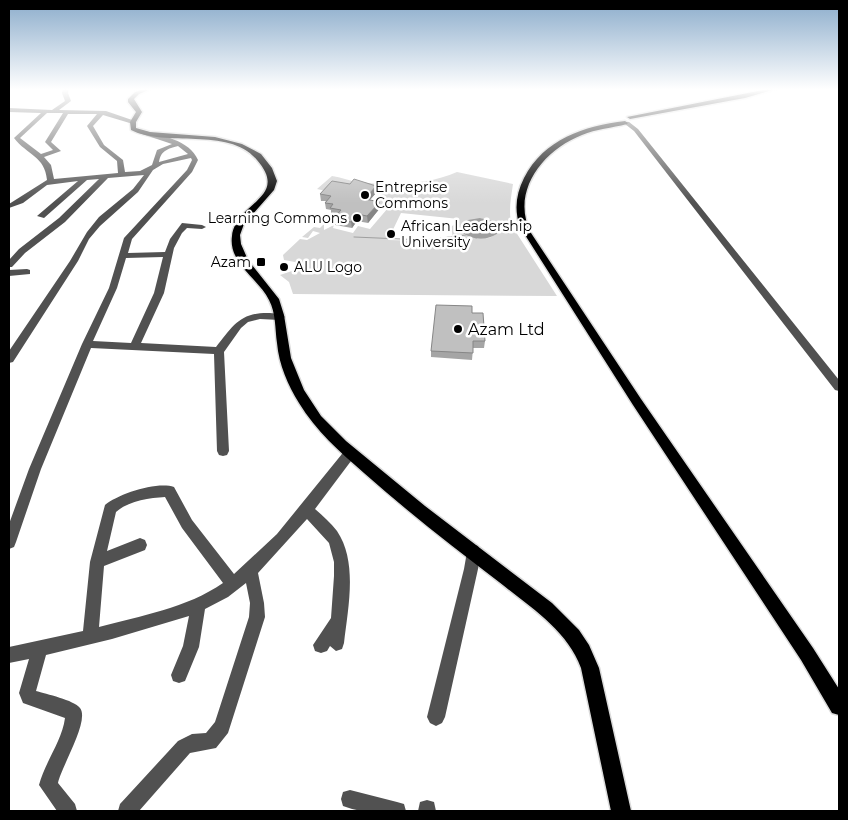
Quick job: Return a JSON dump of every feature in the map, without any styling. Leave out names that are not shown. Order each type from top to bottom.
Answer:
[{"type":"main road","points":[[139,127],[224,142],[243,148],[258,156],[273,179],[273,186],[269,194],[248,211],[237,228],[235,237],[236,248],[273,298],[280,317],[286,363],[295,385],[312,413],[334,440],[397,494],[473,551],[554,616],[581,646],[590,668],[621,811]]},
{"type":"main road","points":[[598,127],[565,139],[545,153],[531,170],[520,197],[520,215],[524,228],[637,402],[807,654],[839,706]]},
{"type":"street","points":[[9,138],[17,136],[30,127]]},
{"type":"street","points":[[40,156],[58,151],[48,142],[57,127]]},
{"type":"street","points":[[91,127],[102,146],[120,160],[122,176]]},
{"type":"street","points":[[9,542],[35,469],[87,344],[113,288],[128,238],[190,171],[195,160],[179,144],[138,127]]},
{"type":"street","points":[[639,127],[839,387]]},
{"type":"street","points":[[17,136],[18,141],[40,156],[49,167],[51,181]]},
{"type":"street","points":[[9,357],[74,261],[84,241],[103,219],[130,196],[148,175],[153,167],[158,151],[179,144]]},
{"type":"street","points":[[9,206],[17,204],[39,186],[51,181],[142,173],[153,167],[192,155]]},
{"type":"street","points":[[9,265],[22,251],[62,220],[104,177]]},
{"type":"street","points":[[41,216],[84,179]]},
{"type":"street","points":[[134,346],[159,293],[168,254],[176,236],[183,227],[190,224],[202,227]]},
{"type":"street","points":[[123,256],[168,254]]},
{"type":"street","points":[[9,273],[27,272]]},
{"type":"street","points":[[223,451],[219,351],[238,326],[245,320],[260,316],[280,317]]},
{"type":"street","points":[[87,344],[219,351]]},
{"type":"street","points":[[9,655],[90,637],[198,606],[233,584],[250,570],[307,510],[350,453]]},
{"type":"street","points":[[90,637],[97,562],[113,505],[121,501],[162,491],[173,494],[187,524],[233,584]]},
{"type":"street","points":[[307,510],[334,540],[340,560],[342,588],[338,622],[328,644]]},
{"type":"street","points":[[9,537],[9,542]]},
{"type":"street","points":[[97,562],[140,545]]},
{"type":"street","points":[[436,717],[471,569],[473,551]]},
{"type":"street","points":[[127,811],[184,746],[192,743],[210,742],[222,727],[257,616],[257,603],[250,570]]},
{"type":"street","points":[[179,675],[191,647],[198,606]]},
{"type":"street","points":[[40,649],[27,693],[29,698],[68,710],[74,714],[48,785],[68,811]]},
{"type":"street","points":[[350,799],[397,811]]},
{"type":"shaded area","name":"African Leadership University","points":[[457,172],[513,184],[510,210],[512,226],[557,296],[293,294],[289,282],[280,275],[292,271],[296,267],[295,262],[284,260],[283,255],[300,239],[307,240],[320,233],[313,231],[308,238],[302,237],[314,227],[320,228],[324,224],[324,230],[334,225],[333,228],[353,233],[358,226],[370,229],[388,208],[373,204],[383,193],[325,191],[317,189],[332,176],[358,182],[395,184],[434,180]],"holes":[[[401,213],[459,219],[459,220],[451,227],[453,238],[428,241],[388,240]],[[480,218],[496,224],[497,234],[489,238],[477,239]]]},
{"type":"shaded area","points":[[480,218],[492,221],[498,228],[497,234],[480,239],[463,233],[462,226],[468,220]]},
{"type":"building","points":[[354,179],[376,186],[365,199],[380,202],[367,216],[357,214],[351,222],[334,218],[341,210],[330,208],[333,204],[325,203],[331,196],[320,194],[332,181],[350,184]]},
{"type":"building","name":"Azam Ltd","points":[[436,305],[472,306],[472,313],[483,313],[485,341],[473,341],[473,353],[431,351]]},
{"type":"waterway","points":[[354,237],[424,240],[466,235]]},
{"type":"place","name":"Entreprise Commons","points":[[365,195]]},
{"type":"place","name":"Learning Commons","points":[[357,218]]},
{"type":"place","name":"African Leadership University","points":[[391,234]]},
{"type":"place","name":"Azam","points":[[261,262]]},
{"type":"place","name":"ALU Logo","points":[[284,267]]},
{"type":"place","name":"Azam Ltd","points":[[458,329]]}]
